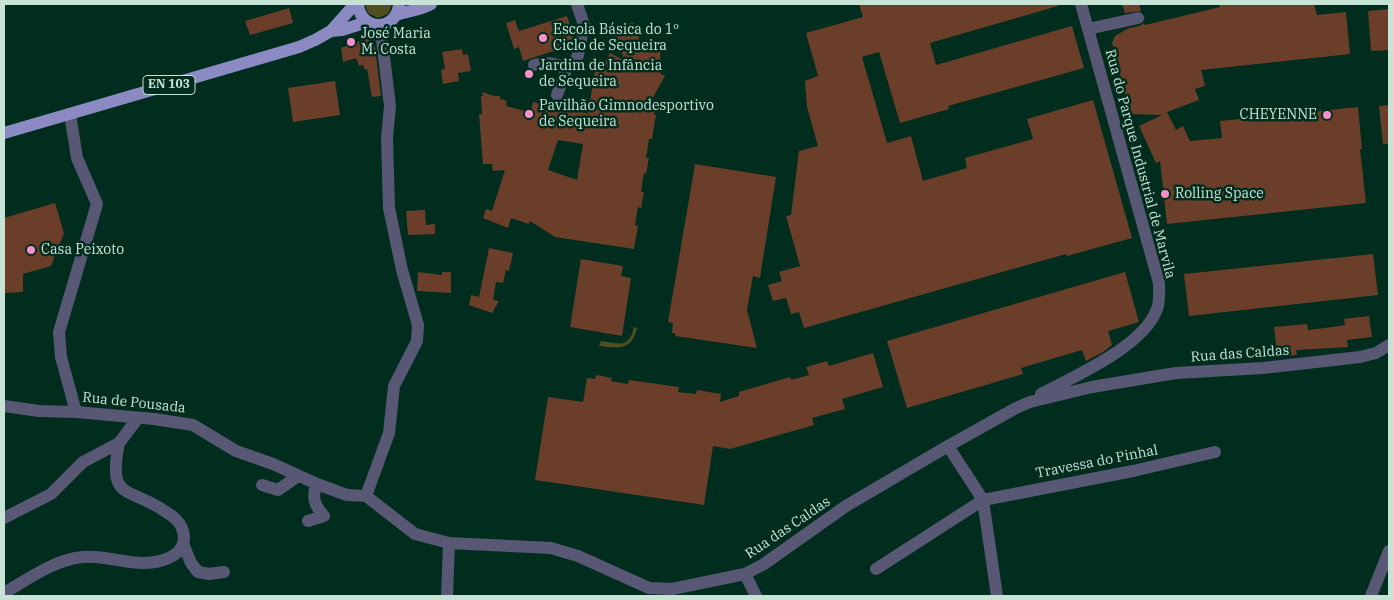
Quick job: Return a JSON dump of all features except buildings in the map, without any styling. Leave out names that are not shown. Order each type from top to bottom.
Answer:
[{"type":"main road","name":"EN 103","points":[[357,4],[359,13],[384,18]]},
{"type":"main road","name":"EN 103","points":[[4,133],[299,47],[331,31],[357,4]]},
{"type":"main road","name":"EN 103","points":[[331,31],[342,30],[424,8],[431,4]]},
{"type":"street","points":[[557,95],[567,68],[574,63],[578,55],[584,25],[577,4]]},
{"type":"street","name":"Rua do Parque Industrial de Marvila","points":[[1081,4],[1159,282],[1157,309],[1144,331],[1120,350]]},
{"type":"street","points":[[366,496],[389,432],[394,386],[417,341],[418,332],[418,325],[402,270],[388,208],[387,138],[390,106],[382,40],[384,18]]},
{"type":"street","points":[[1088,29],[1138,18]]},
{"type":"street","points":[[534,65],[547,62],[567,68]]},
{"type":"street","points":[[70,114],[77,158],[97,204],[59,332],[61,358],[76,412]]},
{"type":"street","name":"Rua das Caldas","points":[[1016,408],[1048,397],[1176,373],[1264,368],[1360,357],[1389,347]]},
{"type":"street","name":"Rua das Caldas","points":[[366,496],[415,534],[449,543],[551,548],[578,556],[649,588],[672,589],[745,574],[764,564],[846,506],[948,446],[1120,350]]},
{"type":"street","points":[[1071,378],[1073,387],[1086,389],[1084,371]]},
{"type":"street","name":"Rua de Pousada","points":[[4,406],[193,425],[236,451],[273,464],[347,495],[366,496]]},
{"type":"street","points":[[4,518],[51,494],[83,462],[119,443],[138,418]]},
{"type":"street","points":[[119,443],[115,472],[118,484],[128,494],[162,509],[175,518],[182,528],[184,546],[191,563],[198,572],[209,574],[224,572]]},
{"type":"street","points":[[948,446],[983,500],[997,596]]},
{"type":"street","name":"Travessa do Pinhal","points":[[983,500],[1134,471],[1215,452]]},
{"type":"street","points":[[262,485],[278,490],[298,476]]},
{"type":"street","points":[[308,521],[324,516],[315,504],[314,494],[317,484]]},
{"type":"street","points":[[876,570],[983,500]]},
{"type":"street","points":[[447,596],[449,543]]},
{"type":"street","points":[[4,593],[61,562],[83,557],[142,563],[165,559],[178,554],[184,546]]},
{"type":"street","points":[[1371,596],[1389,551]]},
{"type":"street","points":[[745,574],[756,596]]},
{"type":"shaded area","points":[[365,4],[392,4],[388,14],[378,18],[368,13]]},
{"type":"shaded area","points":[[634,327],[637,328],[635,335],[628,344],[619,347],[599,346],[601,341],[618,344],[626,342],[632,334]]},
{"type":"place","name":"Escola Básica do 1º Ciclo de Sequeira","points":[[543,38]]},
{"type":"place","name":"José Maria M. Costa","points":[[351,42]]},
{"type":"place","name":"Jardim de Infância de Sequeira","points":[[529,74]]},
{"type":"place","name":"Pavilhão Gimnodesportivo de Sequeira","points":[[529,114]]},
{"type":"place","name":"CHEYENNE","points":[[1327,115]]},
{"type":"place","name":"Rolling Space","points":[[1165,194]]},
{"type":"place","name":"Casa Peixoto","points":[[31,250]]}]
